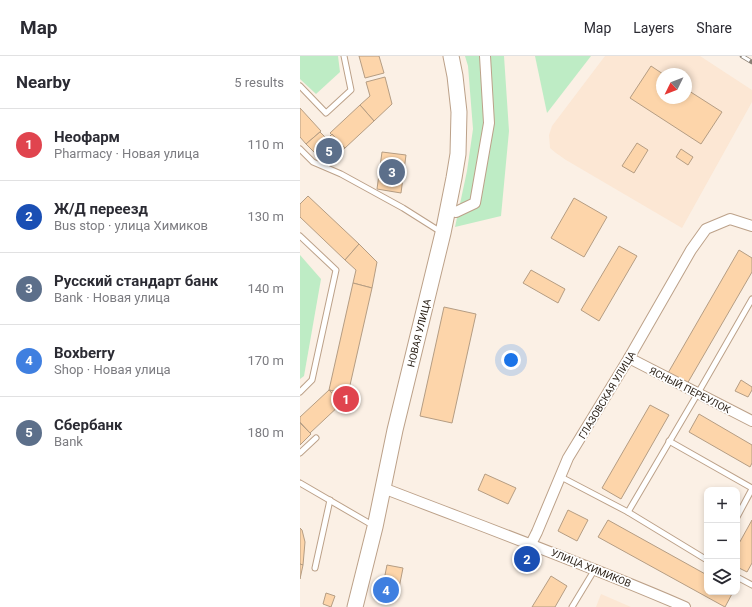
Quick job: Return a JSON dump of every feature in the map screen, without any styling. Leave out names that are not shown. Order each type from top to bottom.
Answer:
[{"type":"street","name":"НОВАЯ УЛИЦА","points":[[355,607],[395,430],[443,233],[458,154],[460,112],[450,56]]},
{"type":"street","points":[[456,212],[475,203],[489,123],[485,56]]},
{"type":"street","name":"ГЛАЗОВСКАЯ УЛИЦА","points":[[531,544],[568,458],[629,358],[691,250],[706,229],[730,219],[752,226]]},
{"type":"street","name":"ЯСНЫЙ ПЕРЕУЛОК","points":[[629,358],[751,419]]},
{"type":"street","name":"УЛИЦА ХИМИКОВ","points":[[383,488],[595,569],[685,607]]},
{"type":"lane","points":[[300,86],[326,113],[352,90],[344,56]]},
{"type":"lane","points":[[300,149],[313,162],[341,174],[403,208],[443,233]]},
{"type":"lane","points":[[300,236],[336,270],[312,380],[300,392]]},
{"type":"lane","points":[[628,512],[752,299]]},
{"type":"lane","points":[[300,453],[316,438]]},
{"type":"lane","points":[[670,441],[752,489],[740,511]]},
{"type":"lane","points":[[560,477],[628,512],[705,559]]},
{"type":"lane","points":[[300,483],[374,527]]},
{"type":"lane","points":[[315,568],[330,500]]},
{"type":"lane","points":[[572,607],[595,569]]},
{"type":"lane","points":[[740,579],[752,585]]},
{"type":"shaded area","points":[[605,56],[700,56],[752,90],[752,102],[682,228],[566,160],[550,148],[549,135],[552,126]]},
{"type":"shaded area","points":[[601,594],[631,607],[596,607]]},
{"type":"green space","points":[[300,56],[338,56],[340,72],[316,94],[300,79]]},
{"type":"green space","points":[[465,56],[504,56],[509,131],[501,216],[455,227],[467,171],[473,129],[468,66]]},
{"type":"green space","points":[[535,56],[591,56],[547,113]]},
{"type":"green space","points":[[300,255],[321,279],[304,376],[300,379]]},
{"type":"building","points":[[359,56],[379,56],[384,73],[365,78]]},
{"type":"building","points":[[651,66],[656,69],[656,104],[692,104],[692,93],[722,112],[701,144],[630,98]]},
{"type":"building","points":[[385,77],[392,104],[374,121],[360,105],[370,96],[366,82]]},
{"type":"building","points":[[360,105],[374,121],[345,148],[330,133]]},
{"type":"building","points":[[300,108],[321,131],[306,144],[300,137]]},
{"type":"building","points":[[320,132],[327,139],[332,134],[345,148],[328,164],[319,153],[317,155],[306,144]]},
{"type":"building","points":[[637,143],[648,150],[634,173],[622,166]]},
{"type":"building","points":[[681,149],[693,157],[688,165],[676,157]]},
{"type":"building","points":[[382,152],[406,155],[401,193],[377,189]]},
{"type":"building","points":[[308,196],[359,244],[345,260],[300,217],[300,204]]},
{"type":"building","points":[[574,198],[607,217],[584,257],[551,238]]},
{"type":"building","points":[[359,244],[377,262],[372,288],[353,283],[356,270],[345,260]]},
{"type":"building","points":[[619,246],[637,256],[599,321],[581,310]]},
{"type":"building","points":[[739,250],[752,258],[752,272],[687,384],[668,373]]},
{"type":"building","points":[[531,270],[565,289],[558,303],[523,283]]},
{"type":"building","points":[[353,283],[372,288],[348,394],[329,390]]},
{"type":"building","points":[[444,307],[476,314],[452,423],[420,416]]},
{"type":"building","points":[[741,380],[752,387],[748,397],[735,391]]},
{"type":"building","points":[[329,390],[342,403],[310,433],[300,422],[300,417]]},
{"type":"building","points":[[329,390],[353,395],[346,408]]},
{"type":"building","points":[[650,405],[669,415],[621,499],[602,488]]},
{"type":"building","points":[[699,414],[752,445],[752,463],[750,467],[689,432]]},
{"type":"building","points":[[300,423],[311,434],[300,445]]},
{"type":"building","points":[[485,474],[516,488],[508,504],[478,490]]},
{"type":"building","points":[[568,510],[588,520],[577,541],[558,531]]},
{"type":"building","points":[[608,520],[704,573],[704,595],[731,595],[725,607],[598,537]]},
{"type":"building","points":[[752,520],[752,563],[747,572],[740,568],[740,542]]},
{"type":"building","points":[[300,528],[302,530],[305,542],[303,565],[300,564]]},
{"type":"building","points":[[300,564],[303,565],[300,579]]},
{"type":"building","points":[[387,565],[403,568],[397,598],[381,595]]},
{"type":"building","points":[[551,576],[567,586],[555,607],[532,607]]},
{"type":"building","points":[[326,593],[335,596],[331,607],[323,604]]},
{"type":"railway","points":[[742,56],[752,62]]},
{"type":"place","name":"Сбербанк","points":[[329,151]]},
{"type":"place","name":"Русский стандарт банк","points":[[392,172]]},
{"type":"place","name":"Неофарм","points":[[346,399]]},
{"type":"place","name":"Ж/Д переезд","points":[[527,559]]},
{"type":"place","name":"Boxberry","points":[[386,590]]}]
